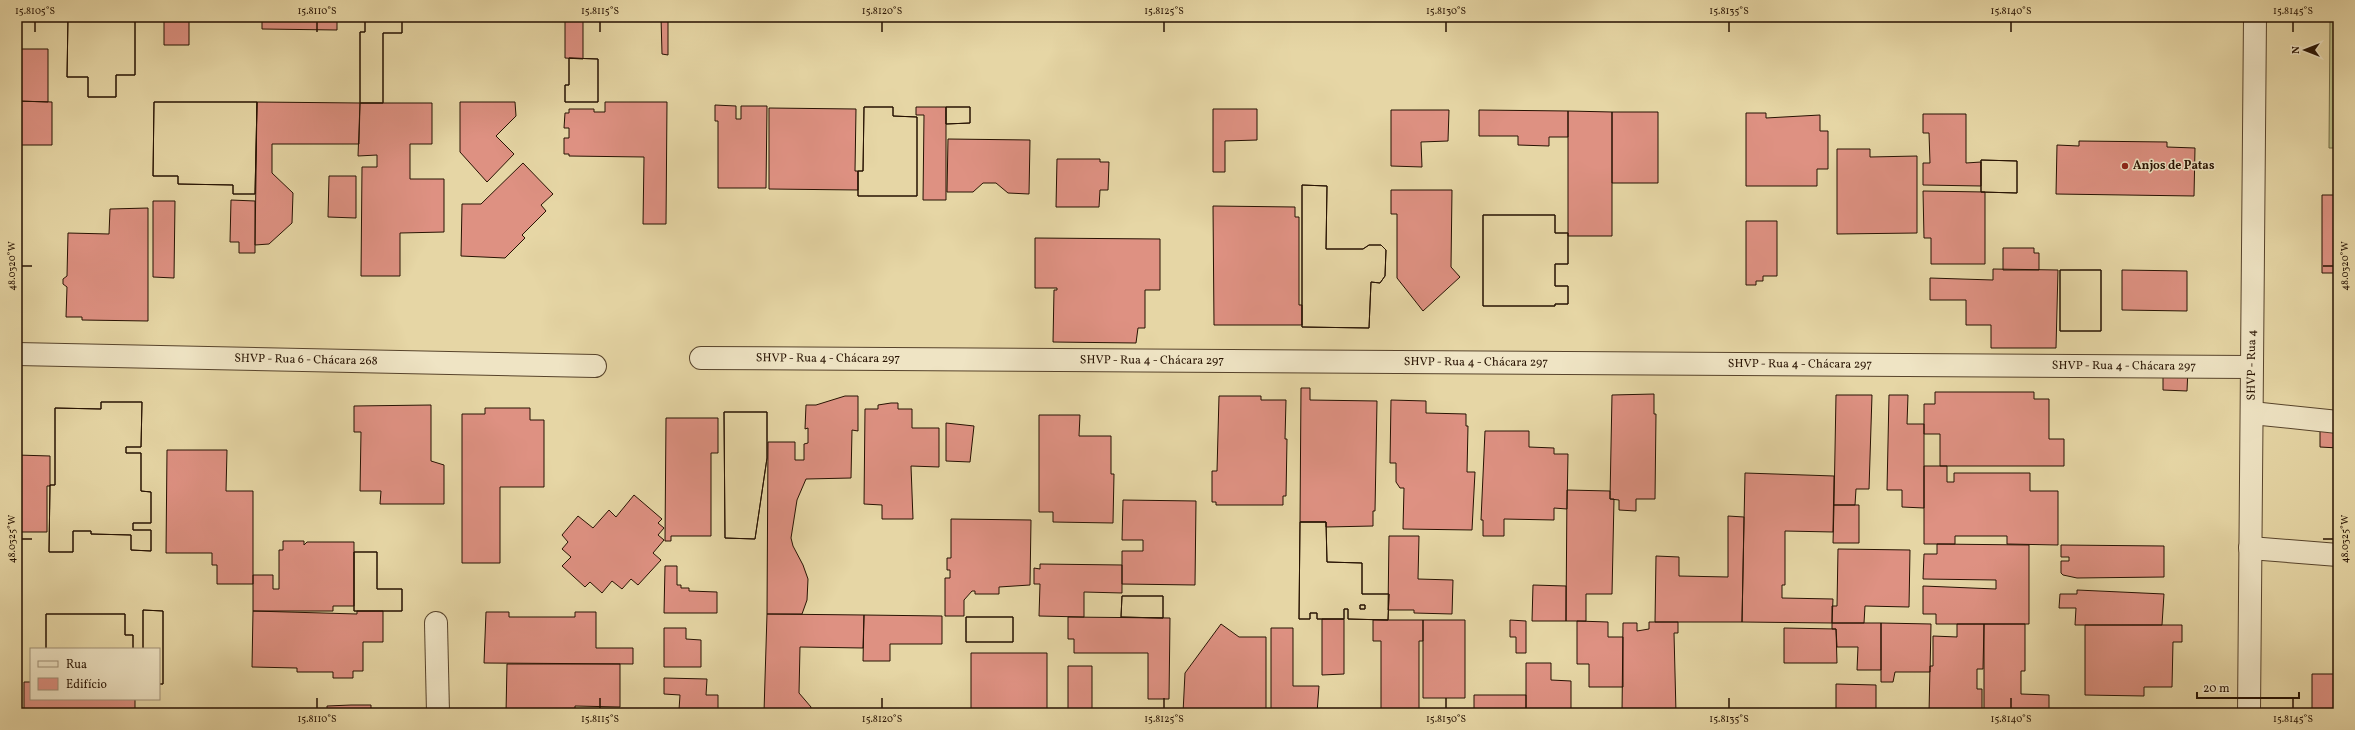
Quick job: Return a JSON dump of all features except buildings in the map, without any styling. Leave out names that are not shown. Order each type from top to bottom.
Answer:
[{"type":"street","name":"SHVP - Rua 4","points":[[2249,713],[2252,413],[2250,367],[2255,17]]},
{"type":"street","name":"SHVP - Rua 6 - Chácara 268","points":[[17,354],[595,366]]},
{"type":"street","name":"SHVP - Rua 4 - Chácara 297","points":[[701,358],[2250,367]]},
{"type":"street","points":[[2252,413],[2338,422]]},
{"type":"street","points":[[2250,548],[2329,554]]},
{"type":"street","points":[[436,623],[438,713]]},
{"type":"green space","points":[[2330,17],[2338,17],[2338,148],[2329,148]]},
{"type":"place","name":"Anjos de Patas","points":[[2125,166]]}]
